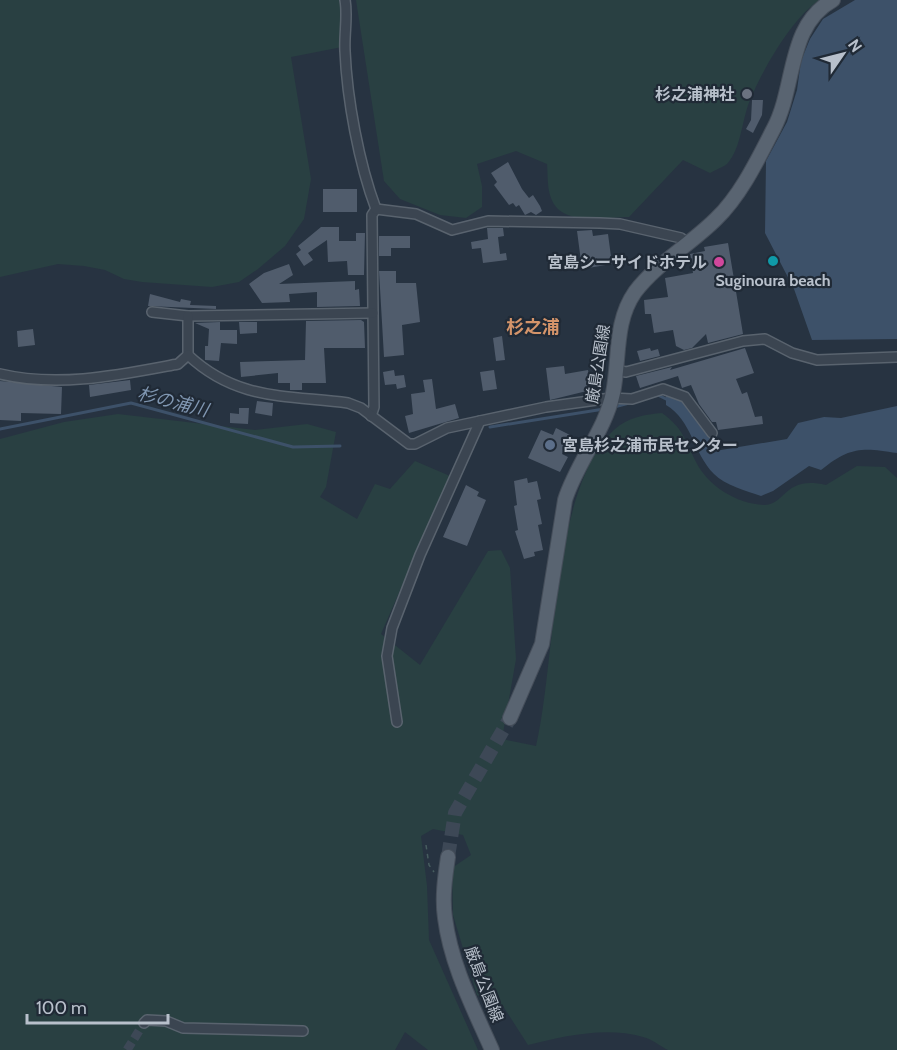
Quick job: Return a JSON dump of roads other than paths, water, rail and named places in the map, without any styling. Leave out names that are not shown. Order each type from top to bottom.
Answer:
[{"type":"main road","name":"厳島公園線","points":[[510,718],[529,679],[542,644],[565,500],[570,484],[611,402],[620,326],[631,299],[643,283],[724,211],[739,190],[781,113],[803,30],[813,15],[833,0]]},
{"type":"main road","name":"厳島公園線","points":[[448,857],[444,888],[445,918],[459,974],[492,1050]]},
{"type":"street","points":[[345,0],[345,52],[356,133],[364,178],[376,209]]},
{"type":"street","points":[[376,209],[416,214],[452,230],[488,221],[620,224],[681,238],[689,244]]},
{"type":"street","points":[[371,416],[374,407],[372,215],[376,209]]},
{"type":"street","points":[[152,312],[188,316],[373,313]]},
{"type":"street","points":[[188,316],[188,356]]},
{"type":"street","points":[[616,370],[626,372],[742,341],[765,339],[792,353],[817,360],[897,357]]},
{"type":"street","points":[[188,356],[230,384],[264,395],[348,403],[371,416],[409,444],[415,444],[447,428],[546,407],[632,399],[663,388],[670,389],[685,398],[712,433]]},
{"type":"street","points":[[0,374],[39,380],[77,380],[178,364],[188,356]]},
{"type":"street","points":[[397,722],[387,656],[392,627],[420,555],[480,421]]},
{"type":"street","points":[[144,1023],[147,1020],[166,1021],[183,1028],[303,1031]]},
{"type":"water","points":[[855,0],[897,0],[897,339],[812,340],[794,289],[765,233],[766,161],[787,122],[797,90],[801,61],[810,39],[823,19]]},
{"type":"water","points":[[666,392],[684,403],[721,450],[787,439],[798,423],[824,417],[841,418],[897,406],[897,453],[865,450],[848,453],[821,470],[809,466],[773,491],[761,496],[742,490],[714,474],[701,456],[682,419],[666,405]]},
{"type":"waterway","name":"杉の浦川","points":[[656,394],[666,399]]},
{"type":"waterway","name":"杉の浦川","points":[[614,407],[633,402]]},
{"type":"waterway","name":"杉の浦川","points":[[0,429],[131,403],[293,447],[340,446]]},
{"type":"waterway","name":"杉の浦川","points":[[490,427],[604,409]]},
{"type":"tunnel","points":[[448,857],[455,813],[510,718]]},
{"type":"tunnel","points":[[127,1050],[144,1023]]},
{"type":"place","name":"杉之浦神社","points":[[747,94]]},
{"type":"place","name":"Suginoura beach","points":[[773,261]]},
{"type":"place","name":"宮島シーサイドホテル","points":[[719,262]]},
{"type":"place","name":"宮島杉之浦市民センター","points":[[550,445]]},
{"type":"district","name":"杉之浦","points":[[533,327]]}]
